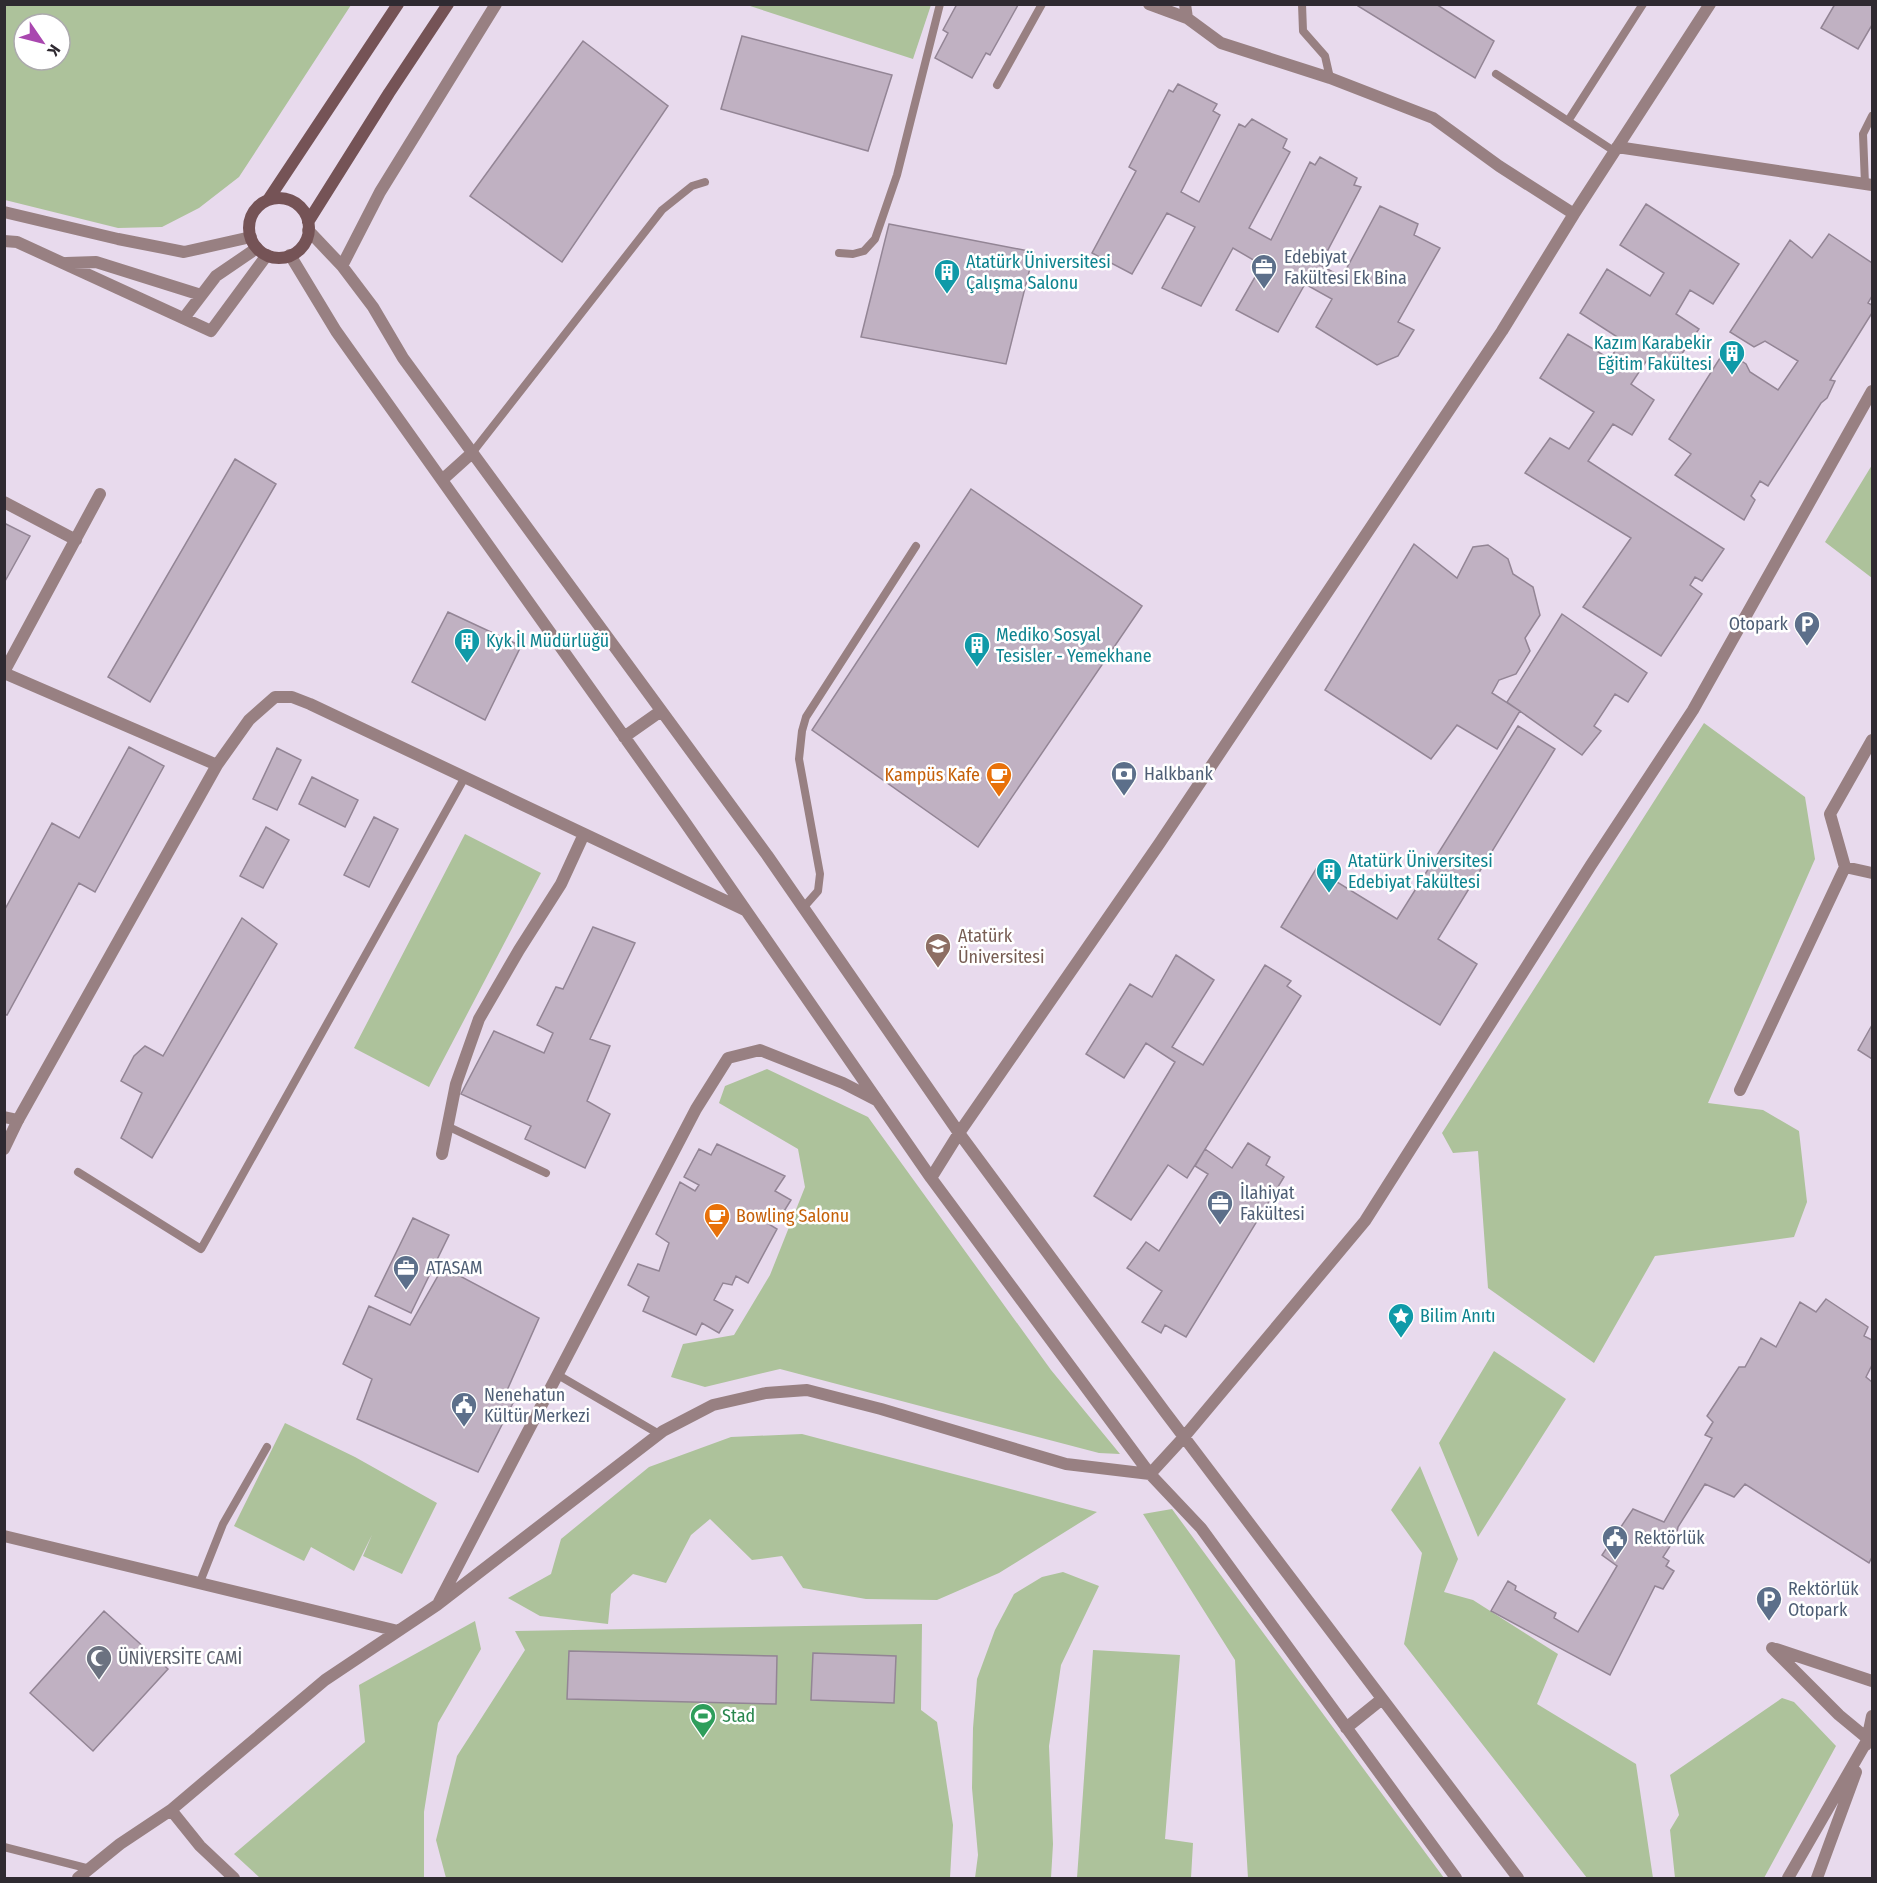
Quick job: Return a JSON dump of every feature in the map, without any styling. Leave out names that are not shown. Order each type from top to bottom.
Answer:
[{"type":"main road","points":[[268,200],[398,4]]},
{"type":"main road","points":[[308,226],[303,211],[295,203],[283,198],[268,200],[261,204],[253,214],[249,225],[258,246],[278,257],[290,255],[303,245],[308,226],[388,93],[448,4]]},
{"type":"street","points":[[342,266],[380,192],[496,4]]},
{"type":"street","points":[[1149,4],[1187,18],[1221,43],[1330,78],[1433,118],[1499,166],[1574,214]]},
{"type":"street","points":[[1185,4],[1187,18]]},
{"type":"street","points":[[931,1178],[959,1133],[1229,740],[1502,331],[1615,149],[1710,4]]},
{"type":"street","points":[[1615,149],[1869,184]]},
{"type":"street","points":[[4,212],[184,252],[258,246]]},
{"type":"street","points":[[308,226],[373,307],[403,358],[803,908],[959,1133],[1184,1437],[1518,1878]]},
{"type":"street","points":[[4,241],[17,242],[211,330],[258,246]]},
{"type":"street","points":[[184,318],[216,276],[258,246]]},
{"type":"street","points":[[290,255],[336,331],[624,737],[931,1178],[1150,1474],[1202,1528],[1456,1878]]},
{"type":"street","points":[[64,263],[96,262],[201,295]]},
{"type":"street","points":[[1150,1474],[1184,1437],[1365,1221],[1591,865],[1693,710],[1872,391]]},
{"type":"street","points":[[442,480],[472,453]]},
{"type":"street","points":[[100,494],[4,672],[217,765]]},
{"type":"street","points":[[4,502],[76,540]]},
{"type":"street","points":[[4,1149],[18,1120],[217,765],[249,720],[274,697],[292,697],[310,704],[746,911]]},
{"type":"street","points":[[624,737],[661,711]]},
{"type":"street","points":[[1740,1090],[1845,867],[1830,814],[1872,740]]},
{"type":"street","points":[[442,1154],[456,1084],[479,1019],[561,884],[585,834]]},
{"type":"street","points":[[1845,867],[1872,873]]},
{"type":"street","points":[[437,1605],[696,1109],[728,1058],[760,1050],[843,1083],[879,1101]]},
{"type":"street","points":[[4,1117],[18,1120]]},
{"type":"street","points":[[78,1878],[120,1844],[171,1810],[325,1680],[437,1605],[659,1434],[714,1405],[766,1393],[807,1390],[1066,1464],[1150,1474]]},
{"type":"street","points":[[4,1536],[398,1630]]},
{"type":"street","points":[[1870,1740],[1839,1715],[1772,1648],[1872,1681]]},
{"type":"street","points":[[1346,1728],[1382,1699]]},
{"type":"street","points":[[1817,1878],[1870,1740],[1872,1716]]},
{"type":"street","points":[[1788,1878],[1870,1740]]},
{"type":"street","points":[[171,1810],[200,1846],[234,1878]]},
{"type":"lane","points":[[839,253],[853,254],[864,251],[875,239],[897,175],[940,4]]},
{"type":"lane","points":[[997,85],[1042,4]]},
{"type":"lane","points":[[1302,4],[1304,31],[1325,56],[1330,78]]},
{"type":"lane","points":[[1568,121],[1643,4]]},
{"type":"lane","points":[[1496,74],[1615,149]]},
{"type":"lane","points":[[1869,184],[1863,134],[1872,116]]},
{"type":"lane","points":[[472,453],[662,210],[692,186],[705,182]]},
{"type":"lane","points":[[803,908],[818,891],[820,874],[799,759],[806,717],[916,546]]},
{"type":"lane","points":[[78,1172],[201,1249],[465,777]]},
{"type":"lane","points":[[447,1126],[546,1173]]},
{"type":"lane","points":[[558,1375],[659,1434]]},
{"type":"lane","points":[[200,1582],[224,1524],[267,1447]]},
{"type":"lane","points":[[4,1847],[87,1866],[90,1869]]},
{"type":"green space","points":[[5,4],[351,5],[239,177],[199,208],[162,227],[118,228],[5,200]]},
{"type":"green space","points":[[931,4],[913,59],[747,5]]},
{"type":"green space","points":[[1872,465],[1872,578],[1825,542]]},
{"type":"green space","points":[[1704,723],[1805,797],[1815,859],[1708,1103],[1763,1110],[1799,1131],[1807,1202],[1794,1237],[1655,1256],[1594,1363],[1488,1288],[1478,1151],[1453,1153],[1442,1133]]},
{"type":"green space","points":[[465,834],[541,873],[429,1087],[354,1048]]},
{"type":"green space","points":[[767,1069],[868,1117],[1051,1370],[1120,1454],[1099,1453],[780,1369],[705,1387],[671,1377],[683,1344],[734,1335],[770,1275],[805,1187],[798,1149],[719,1103],[725,1086]]},
{"type":"green space","points":[[1494,1351],[1566,1399],[1478,1537],[1439,1443]]},
{"type":"green space","points":[[285,1423],[355,1457],[437,1503],[402,1574],[363,1556],[372,1535],[354,1571],[311,1547],[304,1561],[234,1526]]},
{"type":"green space","points":[[802,1434],[1097,1512],[999,1573],[937,1600],[866,1599],[803,1588],[782,1556],[752,1560],[710,1519],[691,1535],[666,1583],[633,1574],[611,1594],[608,1624],[540,1616],[508,1598],[551,1574],[561,1539],[649,1467],[731,1437]]},
{"type":"green space","points":[[1420,1466],[1458,1559],[1444,1592],[1473,1600],[1558,1654],[1537,1704],[1636,1764],[1653,1878],[1587,1878],[1404,1644],[1422,1553],[1391,1510]]},
{"type":"green space","points":[[1172,1509],[1444,1878],[1248,1878],[1235,1660],[1143,1514]]},
{"type":"green space","points":[[1063,1572],[1099,1586],[1061,1665],[1049,1746],[1053,1844],[1051,1878],[975,1878],[978,1855],[972,1788],[977,1679],[995,1630],[1014,1594],[1042,1577]]},
{"type":"green space","points":[[475,1621],[481,1649],[438,1723],[424,1812],[424,1878],[260,1878],[234,1854],[365,1742],[359,1685]]},
{"type":"green space","name":"Stad","points":[[922,1624],[921,1710],[937,1722],[953,1825],[950,1878],[446,1878],[436,1840],[457,1756],[525,1650],[515,1631]]},
{"type":"green space","points":[[1093,1650],[1180,1655],[1165,1839],[1193,1843],[1191,1878],[1077,1878]]},
{"type":"green space","points":[[1782,1698],[1794,1702],[1836,1746],[1764,1878],[1675,1878],[1670,1830],[1679,1815],[1670,1775]]},
{"type":"building","points":[[957,4],[1018,5],[990,55],[986,53],[972,78],[935,58],[948,33],[943,30]]},
{"type":"building","points":[[1359,4],[1436,4],[1494,41],[1475,78],[1358,6]]},
{"type":"building","points":[[1835,4],[1872,4],[1872,25],[1858,49],[1821,28]]},
{"type":"building","points":[[742,36],[892,75],[868,151],[721,109]]},
{"type":"building","points":[[583,41],[668,106],[562,262],[470,196]]},
{"type":"building","points":[[1178,84],[1217,104],[1213,111],[1220,115],[1181,192],[1199,202],[1239,124],[1245,127],[1252,119],[1287,139],[1283,148],[1290,152],[1249,228],[1271,240],[1310,162],[1315,165],[1320,157],[1357,178],[1354,185],[1361,187],[1320,265],[1342,277],[1380,206],[1418,224],[1414,235],[1440,248],[1398,322],[1414,330],[1398,356],[1377,365],[1316,327],[1332,299],[1305,284],[1278,332],[1236,310],[1262,265],[1233,248],[1201,306],[1162,288],[1195,227],[1167,213],[1132,274],[1092,253],[1136,171],[1129,167],[1169,90],[1173,92]]},
{"type":"building","points":[[1646,204],[1739,264],[1713,304],[1690,290],[1676,314],[1699,329],[1670,371],[1649,357],[1631,384],[1654,400],[1632,435],[1613,424],[1588,461],[1724,549],[1702,581],[1695,577],[1690,585],[1702,594],[1661,656],[1583,607],[1631,538],[1525,473],[1550,438],[1569,449],[1594,412],[1540,378],[1568,334],[1610,359],[1622,340],[1580,313],[1607,269],[1650,296],[1664,273],[1620,245]]},
{"type":"building","name":"Atatürk Üniversitesi Çalışma Salonu","points":[[889,224],[1034,252],[1006,364],[861,337]]},
{"type":"building","name":"Kazım Karabekir Eğitim Fakültesi","points":[[1829,234],[1872,263],[1872,296],[1868,303],[1872,305],[1872,313],[1830,380],[1835,381],[1827,398],[1821,403],[1768,486],[1760,481],[1751,496],[1755,500],[1744,520],[1675,475],[1691,454],[1669,439],[1725,350],[1746,364],[1750,372],[1778,390],[1798,361],[1765,341],[1754,347],[1730,332],[1790,240],[1812,258]]},
{"type":"building","points":[[235,459],[276,484],[150,702],[108,677]]},
{"type":"building","name":"Mediko Sosyal Tesisler - Yemekhane","points":[[971,489],[1142,606],[978,847],[812,730]]},
{"type":"building","points":[[4,523],[30,536],[4,583]]},
{"type":"building","points":[[1414,544],[1457,578],[1473,547],[1488,545],[1508,559],[1513,574],[1533,587],[1540,615],[1525,638],[1530,651],[1516,674],[1499,680],[1492,693],[1520,711],[1497,749],[1457,725],[1431,759],[1325,690]]},
{"type":"building","name":"Kyk İl Müdürlüğü","points":[[448,612],[521,646],[485,720],[412,682]]},
{"type":"building","points":[[1562,614],[1647,673],[1628,702],[1615,694],[1594,726],[1601,731],[1582,755],[1507,702]]},
{"type":"building","name":"Atatürk Üniversitesi Edebiyat Fakültesi","points":[[1518,726],[1555,749],[1438,939],[1477,964],[1440,1025],[1281,927],[1316,869],[1397,919]]},
{"type":"building","points":[[129,747],[164,766],[95,892],[79,883],[7,1015],[4,1014],[4,911],[52,823],[79,838]]},
{"type":"building","points":[[277,748],[301,760],[277,810],[253,799]]},
{"type":"building","points":[[312,777],[358,800],[345,827],[299,804]]},
{"type":"building","points":[[374,817],[398,829],[369,887],[344,875]]},
{"type":"building","points":[[266,827],[289,840],[263,888],[240,876]]},
{"type":"building","points":[[242,918],[277,944],[152,1158],[121,1138],[142,1093],[121,1081],[134,1056],[145,1046],[163,1056]]},
{"type":"building","points":[[593,927],[635,943],[590,1039],[610,1046],[587,1101],[610,1114],[585,1168],[525,1139],[531,1126],[461,1094],[494,1031],[544,1053],[553,1033],[537,1025],[556,987],[563,989]]},
{"type":"building","points":[[1176,955],[1214,980],[1172,1047],[1203,1065],[1265,965],[1291,981],[1287,986],[1301,996],[1187,1178],[1168,1165],[1131,1220],[1094,1196],[1175,1062],[1146,1043],[1124,1078],[1086,1054],[1130,984],[1152,997]]},
{"type":"building","points":[[1872,1025],[1872,1059],[1858,1050]]},
{"type":"building","points":[[1248,1143],[1270,1157],[1266,1165],[1284,1177],[1186,1337],[1165,1325],[1161,1333],[1142,1322],[1162,1291],[1127,1268],[1146,1242],[1159,1251],[1208,1174],[1195,1166],[1205,1149],[1232,1168]]},
{"type":"building","name":"Bowling Salonu","points":[[717,1144],[785,1176],[775,1191],[791,1200],[778,1221],[765,1214],[762,1220],[777,1229],[748,1283],[736,1276],[732,1285],[723,1283],[714,1300],[733,1310],[719,1333],[702,1323],[696,1335],[643,1311],[649,1297],[628,1285],[638,1264],[659,1271],[669,1243],[656,1234],[680,1182],[695,1191],[699,1185],[684,1177],[699,1149],[711,1155]]},
{"type":"building","points":[[413,1218],[449,1235],[411,1313],[375,1296]]},
{"type":"building","points":[[443,1267],[539,1318],[505,1395],[514,1401],[478,1472],[357,1419],[372,1379],[343,1364],[369,1306],[410,1325]]},
{"type":"building","name":"Rektörlük","points":[[1826,1299],[1868,1327],[1864,1336],[1872,1340],[1872,1365],[1866,1377],[1872,1382],[1872,1557],[1869,1563],[1745,1484],[1734,1497],[1705,1484],[1678,1527],[1676,1537],[1663,1557],[1669,1561],[1666,1566],[1674,1571],[1663,1589],[1655,1586],[1610,1675],[1491,1611],[1508,1581],[1516,1586],[1515,1590],[1556,1613],[1554,1618],[1578,1632],[1617,1566],[1602,1555],[1633,1509],[1664,1522],[1712,1438],[1705,1435],[1713,1422],[1707,1416],[1739,1367],[1745,1367],[1761,1338],[1776,1347],[1800,1302],[1816,1312]]},
{"type":"building","name":"ÜNİVERSİTE CAMİ","points":[[104,1611],[168,1669],[93,1751],[30,1693]]},
{"type":"building","points":[[569,1651],[777,1656],[776,1704],[567,1699]]},
{"type":"building","points":[[813,1653],[896,1656],[894,1703],[811,1700]]},
{"type":"place","name":"Edebiyat Fakültesi Ek Bina","points":[[1264,290]]},
{"type":"place","name":"Atatürk Üniversitesi Çalışma Salonu","points":[[947,295]]},
{"type":"place","name":"Kazım Karabekir Eğitim Fakültesi","points":[[1732,376]]},
{"type":"place","name":"Otopark","points":[[1807,647]]},
{"type":"place","name":"Kyk İl Müdürlüğü","points":[[467,664]]},
{"type":"place","name":"Mediko Sosyal Tesisler - Yemekhane","points":[[977,668]]},
{"type":"place","name":"Halkbank","points":[[1124,797]]},
{"type":"place","name":"Kampüs Kafe","points":[[999,798]]},
{"type":"place","name":"Atatürk Üniversitesi Edebiyat Fakültesi","points":[[1329,894]]},
{"type":"place","name":"Atatürk Üniversitesi","points":[[938,969]]},
{"type":"place","name":"İlahiyat Fakültesi","points":[[1220,1226]]},
{"type":"place","name":"Bowling Salonu","points":[[717,1239]]},
{"type":"place","name":"ATASAM","points":[[406,1291]]},
{"type":"place","name":"Bilim Anıtı","points":[[1401,1339]]},
{"type":"place","name":"Nenehatun Kültür Merkezi","points":[[464,1428]]},
{"type":"place","name":"Rektörlük","points":[[1615,1561]]},
{"type":"place","name":"Rektörlük Otopark","points":[[1769,1622]]},
{"type":"place","name":"ÜNİVERSİTE CAMİ","points":[[99,1681]]},
{"type":"place","name":"Stad","points":[[703,1739]]}]
